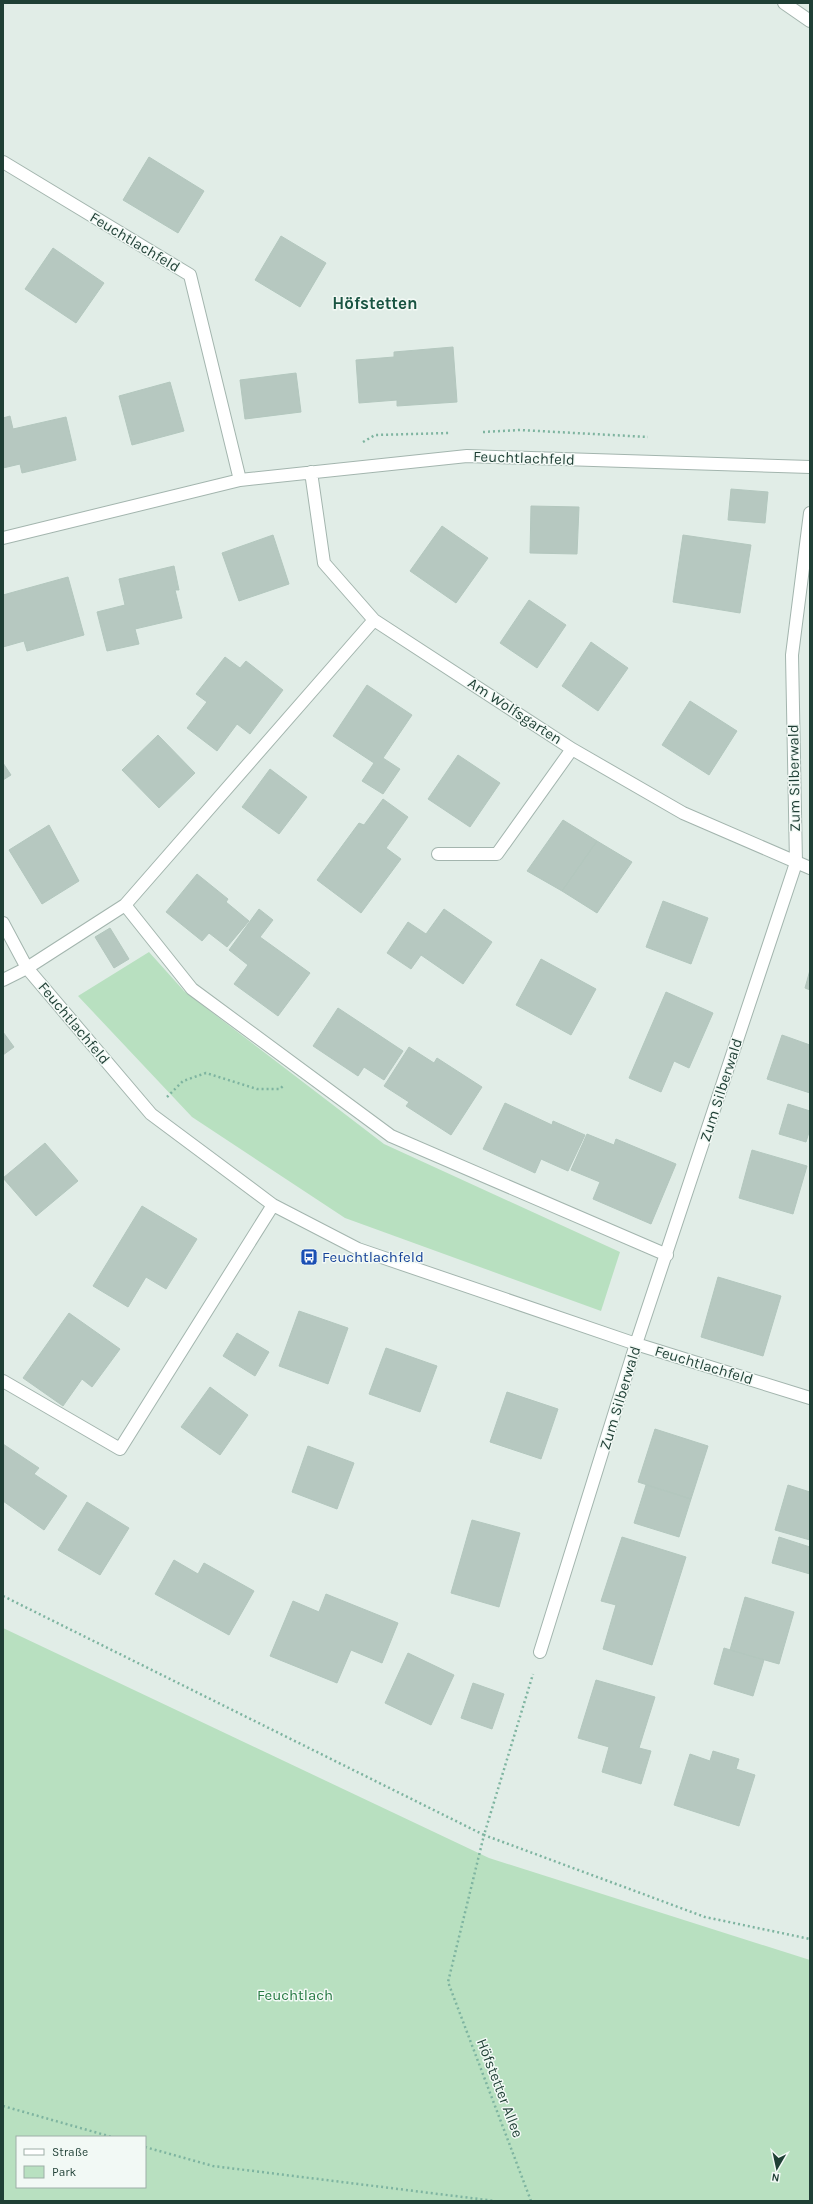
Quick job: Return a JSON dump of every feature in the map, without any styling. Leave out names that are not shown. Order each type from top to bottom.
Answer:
[{"type":"street","points":[[784,3],[810,21]]},
{"type":"street","name":"Feuchtlachfeld","points":[[3,162],[190,275],[240,480]]},
{"type":"street","name":"Feuchtlachfeld","points":[[3,538],[240,480],[467,456],[810,467]]},
{"type":"street","name":"Am Wolfsgarten","points":[[311,472],[324,563],[374,620],[572,749],[683,813],[810,868]]},
{"type":"street","name":"Zum Silberwald","points":[[540,1652],[636,1344],[667,1255],[796,863],[792,655],[810,513]]},
{"type":"street","points":[[3,980],[27,968],[125,905],[374,620]]},
{"type":"street","points":[[438,854],[498,854],[572,749]]},
{"type":"street","points":[[125,905],[192,989],[391,1136],[667,1255]]},
{"type":"street","name":"Feuchtlachfeld","points":[[3,923],[27,968],[151,1114],[273,1205],[358,1249],[636,1344],[810,1398]]},
{"type":"street","points":[[3,1381],[120,1449],[273,1205]]},
{"type":"path","points":[[151,1114],[183,1081],[206,1073],[257,1089],[280,1089],[298,1068]]},
{"type":"path","points":[[3,1596],[484,1835],[705,1917],[810,1939]]},
{"type":"path","points":[[484,1835],[540,1652]]},
{"type":"path","name":"Höfstetter Allee","points":[[484,1835],[448,1982],[531,2201]]},
{"type":"path","points":[[3,2106],[108,2136]]},
{"type":"path","points":[[146,2147],[213,2166],[495,2201]]},
{"type":"green space","points":[[149,952],[184,991],[384,1144],[620,1252],[601,1311],[345,1218],[192,1117],[78,996]]},
{"type":"green space","name":"Feuchtlach","points":[[3,1628],[489,1858],[810,1960],[810,2201],[3,2201]]},
{"type":"building","points":[[149,157],[204,191],[178,233],[123,200]]},
{"type":"building","points":[[281,236],[326,263],[300,307],[255,280]]},
{"type":"building","points":[[53,248],[104,283],[76,323],[25,289]]},
{"type":"building","points":[[453,347],[457,402],[397,406],[397,400],[359,403],[356,360],[394,357],[394,352]]},
{"type":"building","points":[[296,373],[301,412],[245,419],[240,380]]},
{"type":"building","points":[[170,382],[184,431],[132,445],[119,396]]},
{"type":"building","points":[[10,416],[13,429],[66,417],[76,460],[22,473],[20,464],[3,468],[3,418]]},
{"type":"building","points":[[731,489],[768,492],[765,523],[728,520]]},
{"type":"building","points":[[531,506],[579,507],[577,554],[530,553]]},
{"type":"building","points":[[442,526],[488,558],[456,603],[410,571]]},
{"type":"building","points":[[273,535],[289,584],[239,601],[222,553]]},
{"type":"building","points":[[683,535],[751,545],[740,613],[673,602]]},
{"type":"building","points":[[174,566],[179,590],[175,590],[182,618],[135,629],[139,644],[107,651],[97,612],[125,605],[119,579]]},
{"type":"building","points":[[68,577],[84,635],[27,651],[24,641],[3,647],[3,595]]},
{"type":"building","points":[[529,600],[566,625],[537,668],[500,643]]},
{"type":"building","points":[[591,642],[628,668],[598,711],[562,686]]},
{"type":"building","points":[[225,657],[240,668],[246,661],[283,690],[250,734],[237,724],[217,751],[187,728],[207,702],[196,694]]},
{"type":"building","points":[[367,685],[412,715],[383,758],[400,769],[383,794],[362,781],[374,763],[333,736]]},
{"type":"building","points":[[690,701],[737,731],[709,775],[662,745]]},
{"type":"building","points":[[158,735],[195,773],[159,808],[122,770]]},
{"type":"building","points":[[458,755],[500,783],[470,827],[428,799]]},
{"type":"building","points":[[3,763],[11,775],[3,780]]},
{"type":"building","points":[[270,769],[307,797],[279,834],[242,807]]},
{"type":"building","points":[[383,799],[408,817],[386,848],[401,859],[361,913],[317,880],[359,823],[364,825]]},
{"type":"building","points":[[563,820],[597,841],[562,891],[527,871]]},
{"type":"building","points":[[49,825],[79,881],[42,904],[9,850]]},
{"type":"building","points":[[597,841],[632,862],[597,913],[562,891]]},
{"type":"building","points":[[197,874],[228,899],[226,902],[249,921],[227,947],[209,933],[202,941],[166,912]]},
{"type":"building","points":[[663,901],[708,918],[691,964],[646,947]]},
{"type":"building","points":[[259,909],[273,920],[260,937],[310,973],[278,1016],[234,984],[248,965],[229,950]]},
{"type":"building","points":[[444,909],[492,942],[463,984],[421,955],[411,969],[387,953],[408,922],[426,934]]},
{"type":"building","points":[[110,928],[129,959],[114,968],[95,937]]},
{"type":"building","points":[[541,959],[596,989],[571,1035],[516,1005]]},
{"type":"building","points":[[810,970],[810,990],[805,988]]},
{"type":"building","points":[[666,992],[713,1013],[689,1068],[674,1061],[661,1092],[629,1078]]},
{"type":"building","points":[[338,1008],[403,1051],[384,1080],[364,1067],[358,1076],[313,1046]]},
{"type":"building","points":[[3,1032],[14,1047],[3,1055]]},
{"type":"building","points":[[782,1035],[810,1045],[810,1093],[767,1079]]},
{"type":"building","points":[[409,1047],[434,1063],[437,1058],[482,1087],[451,1135],[406,1106],[409,1102],[384,1086]]},
{"type":"building","points":[[505,1103],[552,1125],[553,1121],[585,1135],[568,1171],[541,1159],[535,1173],[483,1149]]},
{"type":"building","points":[[788,1104],[810,1111],[810,1129],[806,1142],[779,1134]]},
{"type":"building","points":[[587,1134],[614,1145],[616,1139],[676,1164],[651,1224],[593,1199],[600,1182],[571,1170]]},
{"type":"building","points":[[45,1143],[78,1181],[36,1216],[3,1178]]},
{"type":"building","points":[[752,1150],[807,1166],[793,1214],[739,1198]]},
{"type":"building","points":[[142,1206],[197,1239],[166,1289],[146,1277],[128,1307],[93,1286]]},
{"type":"building","points":[[718,1277],[781,1296],[763,1356],[701,1337]]},
{"type":"building","points":[[299,1311],[348,1328],[328,1384],[279,1366]]},
{"type":"building","points":[[69,1313],[120,1349],[92,1387],[82,1379],[63,1406],[23,1378]]},
{"type":"building","points":[[237,1333],[269,1352],[255,1376],[223,1356]]},
{"type":"building","points":[[386,1348],[437,1366],[420,1412],[369,1394]]},
{"type":"building","points":[[210,1387],[248,1415],[220,1455],[181,1427]]},
{"type":"building","points":[[507,1392],[558,1409],[541,1459],[490,1442]]},
{"type":"building","points":[[655,1429],[708,1446],[691,1499],[638,1482]]},
{"type":"building","points":[[3,1444],[39,1468],[34,1474],[67,1496],[44,1530],[3,1501]]},
{"type":"building","points":[[308,1446],[354,1463],[337,1509],[292,1492]]},
{"type":"building","points":[[646,1485],[691,1499],[679,1537],[634,1523]]},
{"type":"building","points":[[788,1485],[810,1492],[810,1540],[775,1530]]},
{"type":"building","points":[[87,1502],[129,1528],[100,1575],[58,1550]]},
{"type":"building","points":[[472,1520],[520,1533],[499,1607],[451,1593]]},
{"type":"building","points":[[622,1537],[686,1557],[652,1665],[603,1649],[616,1605],[601,1601]]},
{"type":"building","points":[[779,1537],[810,1547],[810,1574],[772,1563]]},
{"type":"building","points":[[174,1560],[198,1574],[204,1563],[254,1591],[229,1635],[155,1594]]},
{"type":"building","points":[[326,1594],[398,1623],[382,1663],[351,1650],[337,1683],[270,1656],[293,1601],[319,1612]]},
{"type":"building","points":[[745,1597],[794,1612],[779,1664],[730,1650]]},
{"type":"building","points":[[724,1648],[764,1660],[753,1696],[714,1684]]},
{"type":"building","points":[[408,1653],[454,1675],[431,1725],[385,1703]]},
{"type":"building","points":[[596,1680],[655,1697],[639,1748],[651,1751],[641,1784],[602,1772],[609,1747],[578,1738]]},
{"type":"building","points":[[473,1683],[504,1694],[492,1729],[461,1718]]},
{"type":"building","points":[[713,1751],[739,1759],[736,1769],[755,1775],[739,1826],[674,1805],[690,1754],[710,1761]]},
{"type":"place","name":"Feuchtlachfeld","points":[[309,1257]]},
{"type":"district","name":"Höfstetten","points":[[375,303]]}]
